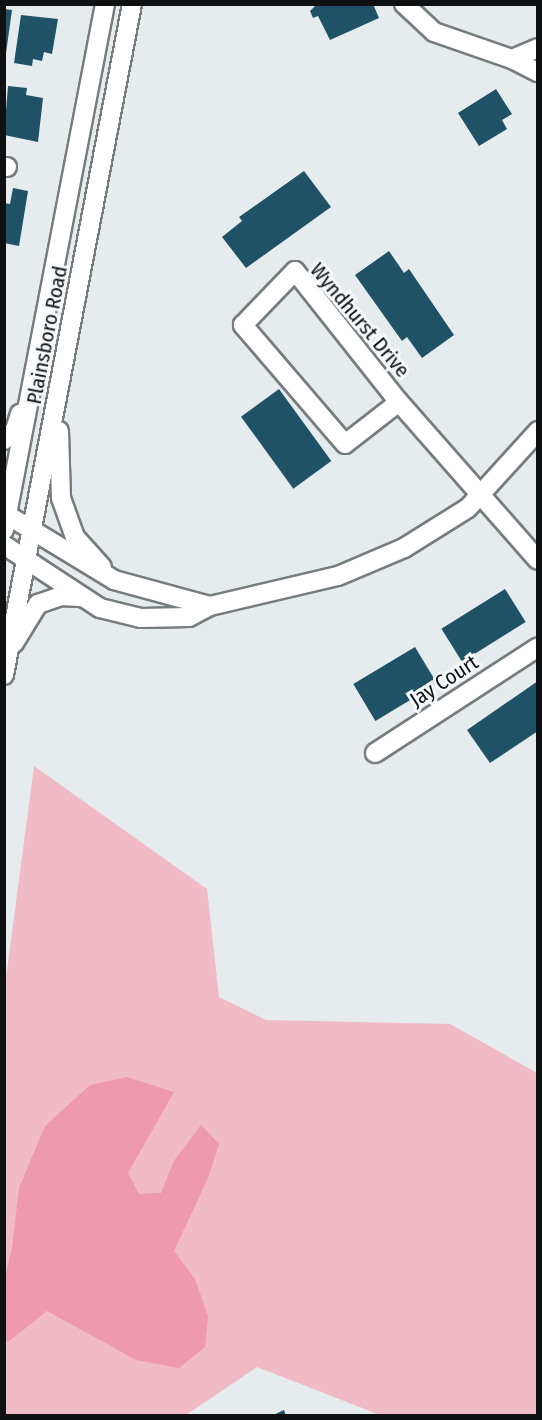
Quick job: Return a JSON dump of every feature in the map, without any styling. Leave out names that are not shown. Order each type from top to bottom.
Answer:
[{"type":"street","name":"Plainsboro Road","points":[[6,519],[105,4]]},
{"type":"street","name":"Plainsboro Road","points":[[4,675],[132,4]]},
{"type":"street","points":[[404,4],[434,32],[512,59],[537,72]]},
{"type":"street","points":[[512,59],[537,48]]},
{"type":"street","name":"Wyndhurst Drive","points":[[399,402],[345,444],[243,325],[295,270],[399,402],[483,495],[537,560]]},
{"type":"street","points":[[62,380],[61,498],[75,537],[114,579]]},
{"type":"street","points":[[4,440],[15,429],[29,390]]},
{"type":"street","points":[[4,545],[100,608],[141,618],[189,617],[210,606],[338,576],[404,548],[483,495],[537,431]]},
{"type":"street","points":[[6,519],[31,530],[114,579],[210,606]]},
{"type":"street","points":[[8,655],[38,604],[62,596],[83,597]]},
{"type":"street","name":"Jay Court","points":[[375,753],[537,647]]},
{"type":"shaded area","points":[[34,766],[207,889],[219,997],[266,1020],[450,1024],[537,1073],[538,1415],[380,1415],[257,1367],[186,1415],[5,1415],[4,993]]},
{"type":"shaded area","points":[[127,1077],[174,1092],[128,1173],[139,1194],[161,1193],[174,1161],[201,1125],[219,1144],[208,1178],[174,1251],[195,1279],[208,1316],[205,1347],[179,1368],[136,1360],[47,1311],[8,1342],[5,1339],[5,1277],[12,1248],[19,1188],[45,1126],[90,1085]]},
{"type":"building","points":[[317,4],[373,4],[379,18],[330,40],[318,16],[313,18],[310,11]]},
{"type":"building","points":[[4,9],[12,10],[6,53],[4,53]]},
{"type":"building","points":[[21,15],[58,19],[52,54],[44,52],[42,61],[33,59],[32,66],[14,63]]},
{"type":"building","points":[[8,86],[27,88],[26,95],[43,98],[38,142],[4,135]]},
{"type":"building","points":[[496,89],[512,114],[502,120],[507,129],[479,146],[458,113]]},
{"type":"building","points":[[304,171],[331,207],[246,268],[222,237],[242,221],[239,217]]},
{"type":"building","points":[[13,188],[28,191],[19,246],[4,243],[4,203],[10,204]]},
{"type":"building","points":[[389,251],[404,273],[409,269],[454,335],[422,358],[407,337],[402,341],[355,275]]},
{"type":"building","points":[[279,389],[331,461],[293,489],[241,417]]},
{"type":"building","points":[[505,589],[526,622],[462,662],[441,629]]},
{"type":"building","points":[[415,647],[437,684],[375,721],[353,684]]},
{"type":"building","points":[[538,681],[538,731],[490,763],[467,730]]},
{"type":"building","points":[[284,1410],[286,1416],[271,1416]]}]
